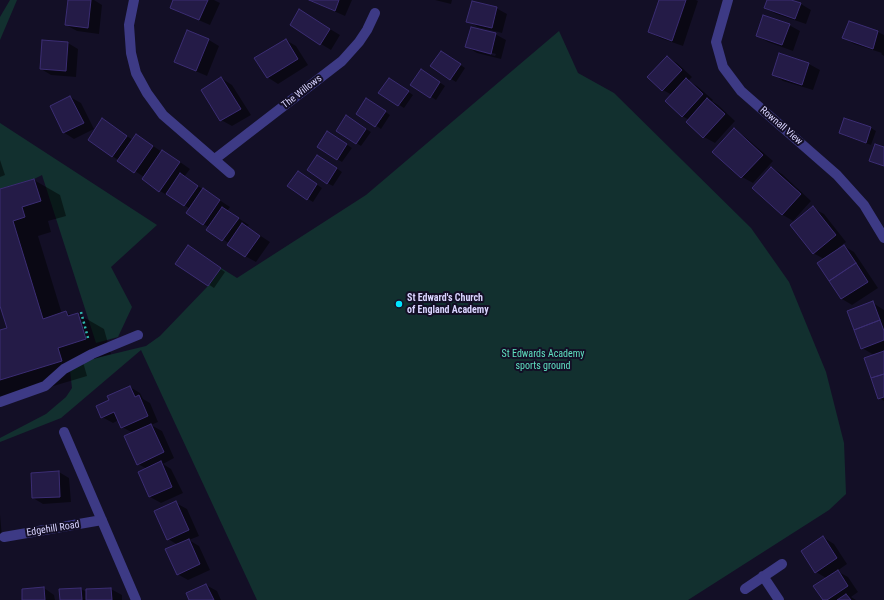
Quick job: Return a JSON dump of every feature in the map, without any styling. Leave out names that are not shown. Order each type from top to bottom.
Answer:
[{"type":"street","points":[[134,0],[129,25],[131,53],[136,73],[147,93],[163,115],[230,173]]},
{"type":"street","name":"Rownall View","points":[[728,0],[716,42],[723,67],[741,91],[837,175],[864,206],[884,238]]},
{"type":"street","name":"The Willows","points":[[215,159],[342,61],[359,42],[367,30],[375,13]]},
{"type":"street","points":[[0,402],[45,386],[64,369],[92,354],[138,335]]},
{"type":"street","points":[[64,432],[136,600]]},
{"type":"street","name":"Edgehill Road","points":[[4,537],[102,520]]},
{"type":"street","points":[[745,589],[782,564]]},
{"type":"street","points":[[763,576],[779,600]]},
{"type":"path","points":[[81,312],[92,354]]},
{"type":"green space","points":[[10,0],[17,0],[0,40],[0,17]]},
{"type":"green space","name":"St Edwards Academy sports ground","points":[[559,31],[578,73],[614,93],[751,228],[789,282],[826,372],[844,443],[846,494],[829,510],[688,600],[257,600],[141,350],[61,418],[0,442],[0,438],[46,414],[66,397],[72,388],[70,370],[84,361],[146,346],[160,336],[208,286],[221,268],[237,278],[366,195]]},
{"type":"green space","points":[[0,123],[157,225],[111,267],[132,307],[118,337],[96,343],[42,175],[34,179],[0,189]]},
{"type":"building","points":[[68,0],[91,0],[88,28],[65,25]]},
{"type":"building","points":[[173,0],[208,0],[199,20],[170,8]]},
{"type":"building","points":[[309,0],[339,0],[335,11]]},
{"type":"building","points":[[659,0],[686,0],[672,41],[648,32]]},
{"type":"building","points":[[767,0],[791,0],[801,3],[795,19],[764,8]]},
{"type":"building","points":[[472,1],[497,7],[492,28],[466,22]]},
{"type":"building","points":[[299,9],[330,29],[320,45],[290,25]]},
{"type":"building","points":[[763,15],[790,24],[782,45],[756,36]]},
{"type":"building","points":[[849,21],[878,31],[873,49],[842,38]]},
{"type":"building","points":[[471,27],[496,33],[491,54],[465,47]]},
{"type":"building","points":[[187,30],[209,39],[196,71],[174,62]]},
{"type":"building","points":[[286,39],[298,59],[267,78],[254,58]]},
{"type":"building","points":[[42,40],[68,42],[66,71],[40,69]]},
{"type":"building","points":[[441,51],[461,64],[450,80],[430,66]]},
{"type":"building","points":[[779,53],[809,63],[802,85],[772,75]]},
{"type":"building","points":[[667,56],[682,70],[662,91],[647,77]]},
{"type":"building","points":[[421,69],[440,82],[430,98],[410,85]]},
{"type":"building","points":[[221,77],[241,109],[220,121],[201,90]]},
{"type":"building","points":[[389,78],[409,91],[398,106],[378,93]]},
{"type":"building","points":[[686,78],[703,94],[682,117],[665,101]]},
{"type":"building","points":[[70,96],[84,123],[63,133],[50,106]]},
{"type":"building","points":[[366,98],[386,111],[375,127],[356,114]]},
{"type":"building","points":[[707,98],[725,114],[703,138],[686,122]]},
{"type":"building","points":[[346,115],[366,129],[356,144],[336,131]]},
{"type":"building","points":[[102,118],[127,136],[112,157],[88,140]]},
{"type":"building","points":[[844,118],[871,127],[866,143],[839,133]]},
{"type":"building","points":[[734,128],[763,155],[741,178],[712,152]]},
{"type":"building","points":[[327,131],[347,144],[337,160],[317,147]]},
{"type":"building","points":[[136,134],[153,146],[134,173],[117,161]]},
{"type":"building","points":[[875,144],[884,147],[884,166],[869,161]]},
{"type":"building","points":[[162,150],[180,162],[159,192],[142,179]]},
{"type":"building","points":[[317,155],[337,168],[327,184],[307,170]]},
{"type":"building","points":[[771,167],[801,194],[782,215],[752,188]]},
{"type":"building","points":[[298,171],[317,184],[307,200],[287,186]]},
{"type":"building","points":[[180,173],[198,186],[184,206],[166,194]]},
{"type":"building","points":[[34,179],[41,201],[22,207],[25,217],[13,221],[43,319],[66,311],[68,316],[78,313],[86,339],[58,348],[62,361],[0,380],[0,330],[7,328],[0,306],[0,189]]},
{"type":"building","points":[[203,188],[220,200],[203,225],[186,213]]},
{"type":"building","points":[[813,206],[836,235],[813,254],[790,225]]},
{"type":"building","points":[[222,207],[239,218],[222,241],[206,230]]},
{"type":"building","points":[[242,223],[260,236],[245,257],[227,245]]},
{"type":"building","points":[[188,245],[221,268],[208,286],[175,264]]},
{"type":"building","points":[[844,245],[856,263],[829,281],[817,263]]},
{"type":"building","points":[[856,263],[868,282],[841,299],[829,281]]},
{"type":"building","points":[[873,301],[880,320],[854,330],[847,311]]},
{"type":"building","points":[[880,320],[884,331],[884,340],[861,349],[854,330]]},
{"type":"building","points":[[884,351],[884,374],[871,378],[864,358]]},
{"type":"building","points":[[884,374],[884,397],[878,399],[871,378]]},
{"type":"building","points":[[130,386],[135,397],[139,395],[148,416],[121,428],[114,412],[101,418],[96,406],[109,400],[107,396]]},
{"type":"building","points":[[151,424],[164,452],[137,465],[124,436]]},
{"type":"building","points":[[161,461],[172,487],[149,497],[138,472]]},
{"type":"building","points":[[59,471],[60,497],[32,498],[31,473]]},
{"type":"building","points":[[176,501],[189,530],[167,540],[154,511]]},
{"type":"building","points":[[823,536],[837,558],[815,573],[801,551]]},
{"type":"building","points":[[189,539],[200,564],[177,575],[165,549]]},
{"type":"building","points":[[838,570],[848,586],[827,600],[823,600],[813,586]]},
{"type":"building","points":[[206,584],[214,600],[189,600],[186,593]]},
{"type":"building","points":[[44,587],[45,600],[22,600],[22,589]]},
{"type":"building","points":[[81,588],[82,600],[60,600],[59,589]]},
{"type":"building","points":[[111,588],[112,600],[86,600],[86,589]]},
{"type":"building","points":[[846,594],[851,600],[837,600]]},
{"type":"place","name":"St Edward's Church of England Academy","points":[[399,304]]}]
